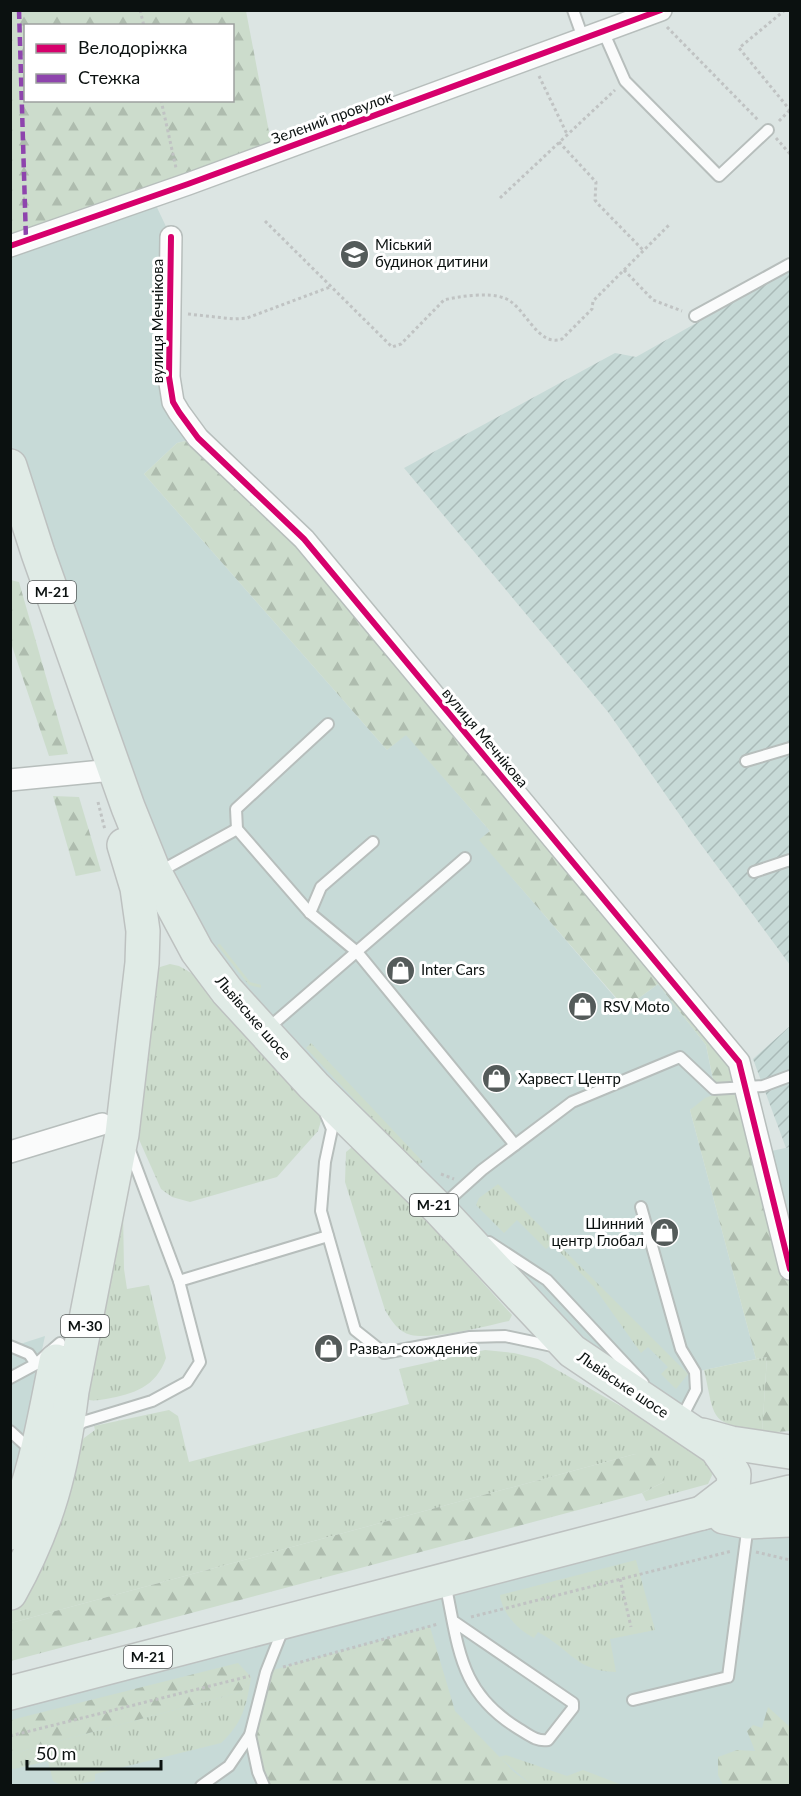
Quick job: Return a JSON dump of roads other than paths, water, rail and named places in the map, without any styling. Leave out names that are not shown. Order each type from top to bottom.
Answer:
[{"type":"highway","name":"Львівське шосе","points":[[10,465],[38,554],[153,869],[197,951],[227,991],[314,1086],[439,1209],[572,1351],[687,1428]]},
{"type":"highway","name":"М-21","points":[[10,1533],[23,1504],[36,1456],[103,1129],[132,1052],[143,931],[137,888],[89,774],[96,717]]},
{"type":"highway","name":"М-30","points":[[10,1593],[31,1556],[49,1511],[67,1433],[103,1129]]},
{"type":"highway","name":"М-21","points":[[687,1428],[731,1443],[790,1452]]},
{"type":"highway","points":[[687,1428],[716,1448],[734,1474],[733,1489],[702,1513]]},
{"type":"highway","name":"М-21","points":[[10,1693],[702,1513],[790,1477]]},
{"type":"highway","points":[[702,1513],[790,1492]]},
{"type":"highway","name":"М-21","points":[[702,1513],[748,1536],[790,1520]]},
{"type":"street","name":"Зелений провулок","points":[[10,246],[181,187],[657,12]]},
{"type":"street","name":"вулиця Мечнікова","points":[[171,237],[169,312],[170,389],[173,402],[198,438],[304,538],[739,1062],[790,1269]]},
{"type":"street","points":[[10,780],[89,774]]},
{"type":"street","points":[[10,1152],[103,1129]]},
{"type":"lane","points":[[573,10],[625,81],[719,176],[768,130]]},
{"type":"lane","points":[[695,316],[790,264]]},
{"type":"lane","points":[[18,525],[38,554]]},
{"type":"lane","points":[[328,724],[236,809],[237,829],[310,913],[357,952],[515,1144]]},
{"type":"lane","points":[[746,761],[790,748]]},
{"type":"lane","points":[[153,869],[168,867],[237,829]]},
{"type":"lane","points":[[310,913],[321,887],[374,842]]},
{"type":"lane","points":[[264,1032],[465,858]]},
{"type":"lane","points":[[754,872],[790,860]]},
{"type":"lane","points":[[687,1428],[547,1280],[439,1209],[482,1170],[572,1102],[680,1057],[714,1089],[746,1085],[763,1086],[790,1076]]},
{"type":"lane","points":[[314,1086],[332,1129],[325,1162],[321,1211],[355,1330],[384,1353],[470,1337],[505,1336],[572,1351]]},
{"type":"lane","points":[[67,1433],[83,1422],[152,1401],[187,1382],[200,1362],[179,1281],[136,1164],[103,1129]]},
{"type":"lane","points":[[641,1207],[681,1349],[695,1372],[696,1390],[687,1428]]},
{"type":"lane","points":[[179,1281],[328,1236]]},
{"type":"lane","points":[[10,1378],[36,1364],[60,1343]]},
{"type":"lane","points":[[10,1346],[29,1354],[36,1364]]},
{"type":"lane","points":[[10,1431],[20,1437],[36,1456]]},
{"type":"lane","points":[[633,1700],[728,1677],[748,1536],[790,1529]]},
{"type":"lane","points":[[444,1580],[453,1621],[465,1675],[484,1700],[512,1725],[538,1740],[548,1740],[573,1708],[573,1703],[453,1621]]},
{"type":"lane","points":[[201,1785],[229,1766],[250,1734],[266,1672],[286,1621]]},
{"type":"lane","points":[[250,1734],[258,1772],[264,1785]]},
{"type":"place","name":"Міський будинок дитини","points":[[354,254]]},
{"type":"place","name":"Inter Cars","points":[[400,970]]},
{"type":"place","name":"RSV Moto","points":[[582,1007]]},
{"type":"place","name":"Харвест Центр","points":[[497,1079]]},
{"type":"place","name":"Шинний центр Глобал","points":[[665,1233]]},
{"type":"place","name":"Развал-схождение","points":[[328,1349]]}]
